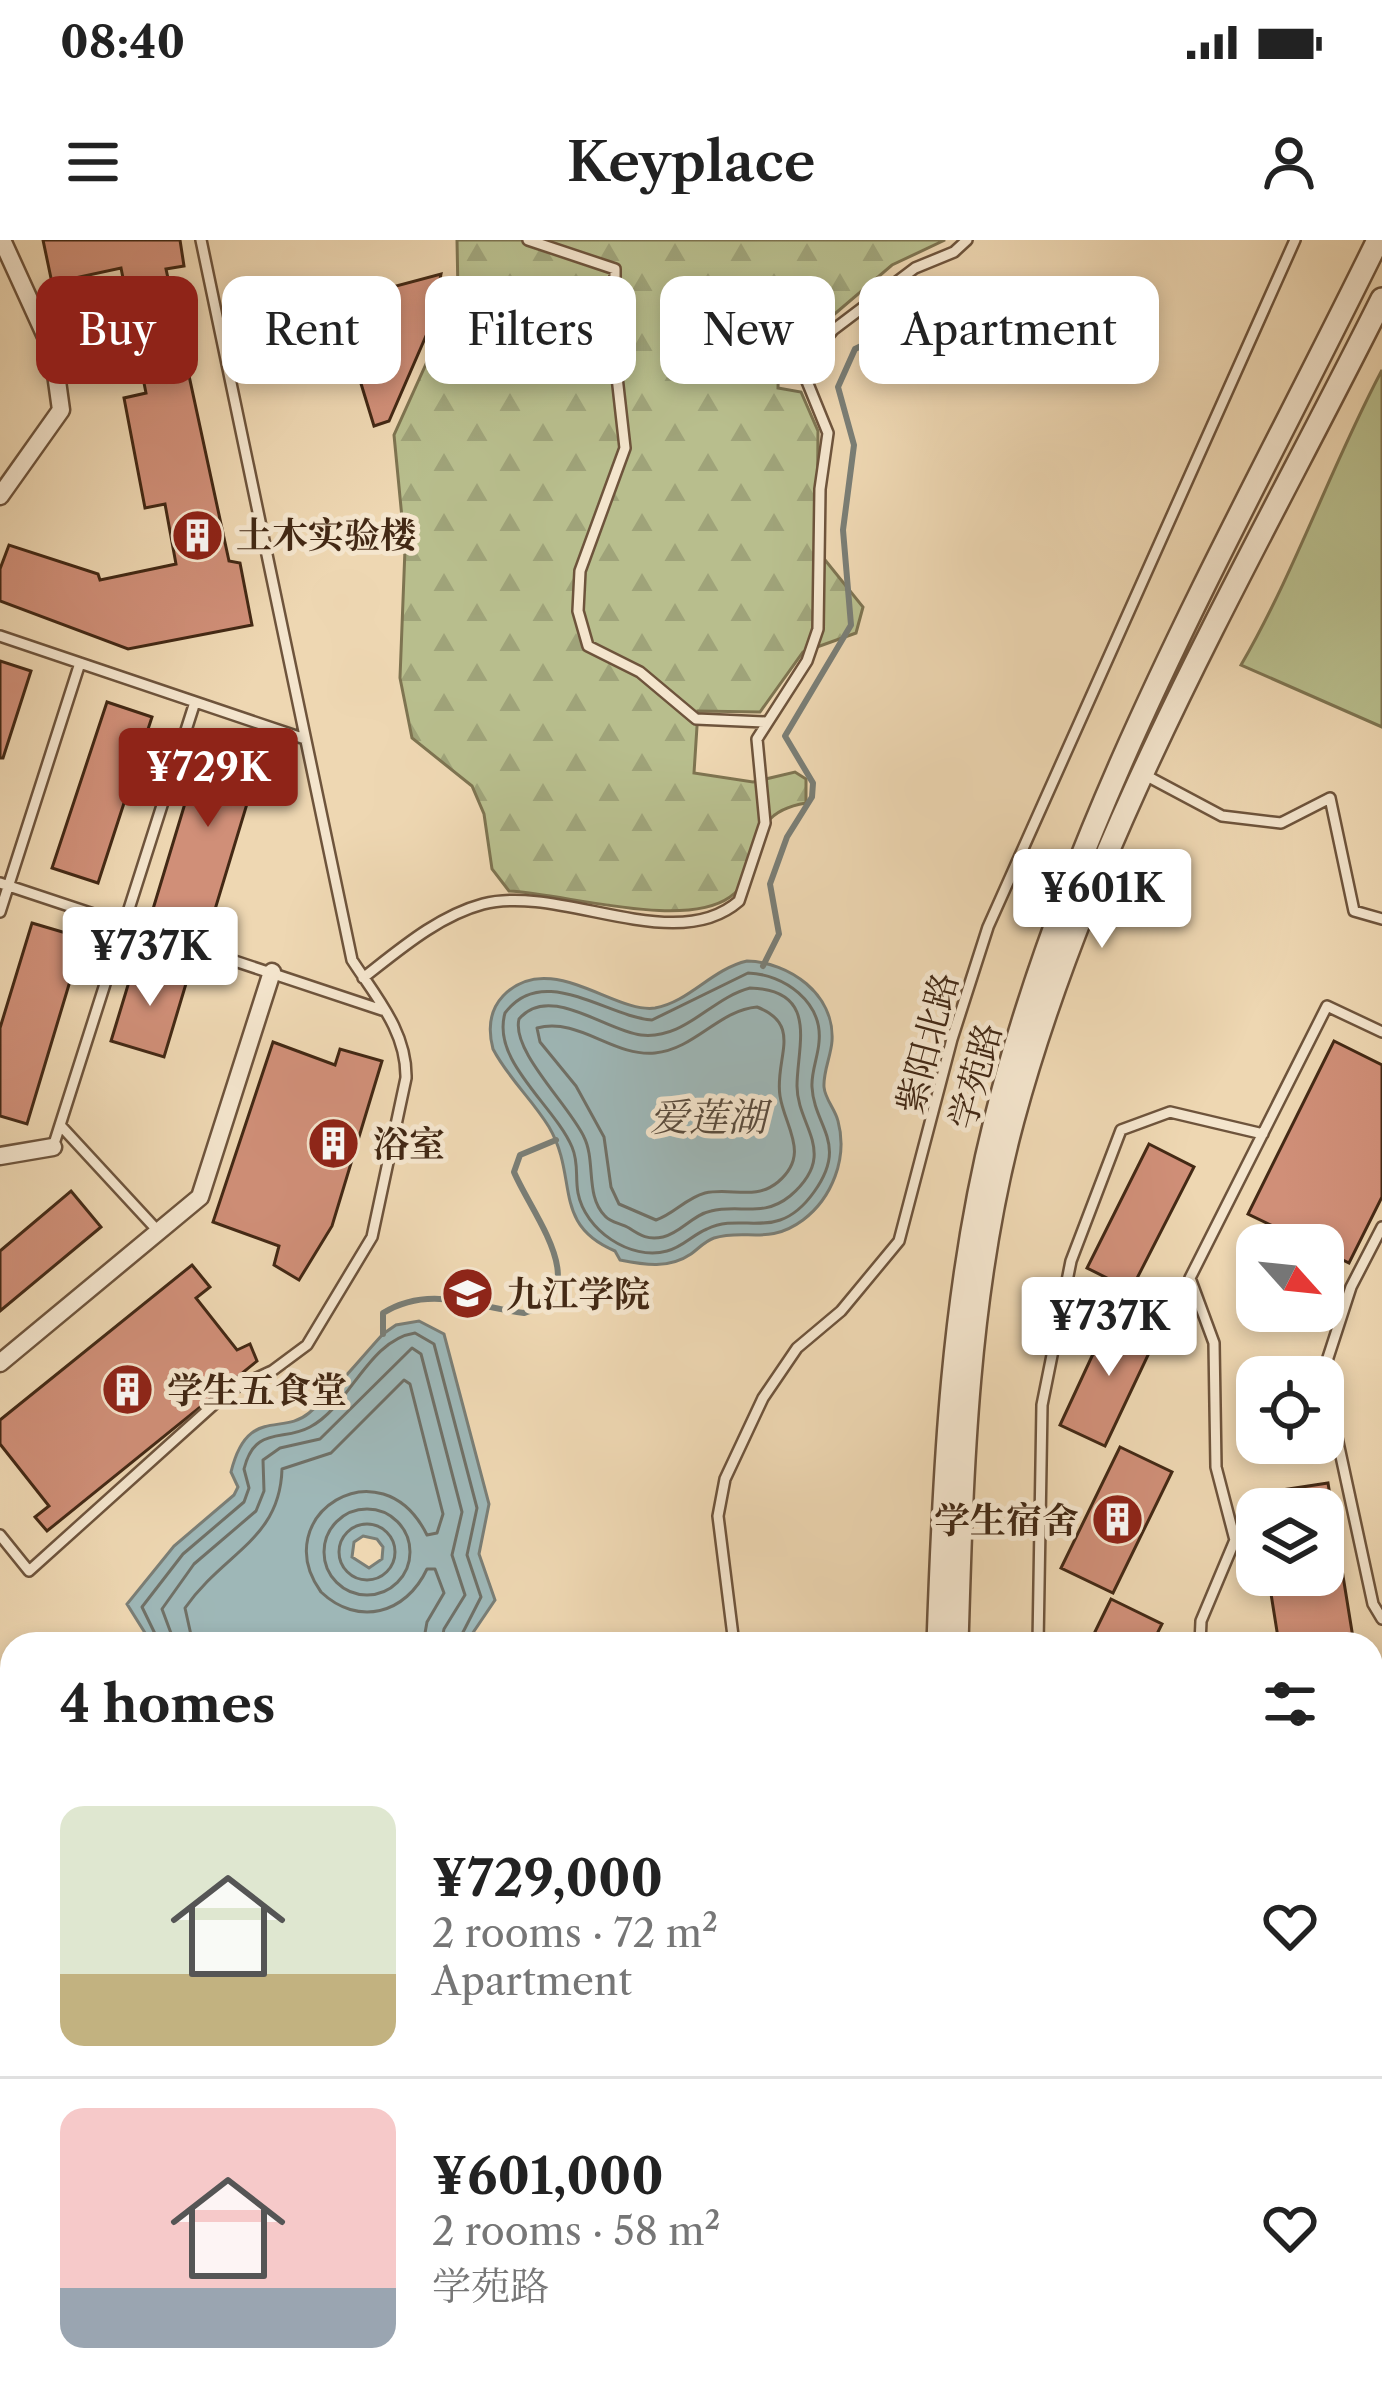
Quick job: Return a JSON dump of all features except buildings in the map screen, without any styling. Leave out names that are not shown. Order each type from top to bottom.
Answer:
[{"type":"street","points":[[0,496],[61,410],[53,352],[2,240]]},
{"type":"street","name":"学苑路","points":[[938,1632],[945,1441],[967,1268],[994,1124],[1018,1040],[1104,796],[1378,240]]},
{"type":"street","name":"学苑路","points":[[957,1632],[962,1455],[983,1274],[1012,1123],[1141,772],[1382,299]]},
{"type":"street","points":[[0,1363],[200,1197],[272,972]]},
{"type":"street","points":[[0,1156],[53,1147]]},
{"type":"lane","points":[[0,1535],[29,1571],[230,1390],[272,1371],[308,1346],[372,1237],[406,1078],[406,1054],[352,961],[201,240]]},
{"type":"lane","points":[[528,240],[615,269],[615,358],[625,448],[580,571],[578,611],[587,646],[640,672],[696,719],[765,722]]},
{"type":"lane","points":[[363,978],[434,926],[483,904],[551,902],[652,922],[712,918],[728,911],[746,887],[762,841],[766,805],[757,739],[814,648],[820,613],[820,489],[828,433],[806,379],[810,358],[833,329],[915,268],[967,240]]},
{"type":"lane","name":"紫阳北路","points":[[732,1632],[718,1516],[741,1438],[797,1348],[841,1311],[899,1241],[911,1211],[952,1039],[988,927],[1295,240]]},
{"type":"lane","points":[[0,636],[305,739]]},
{"type":"lane","points":[[0,912],[4,884],[80,663]]},
{"type":"lane","points":[[53,1147],[195,702]]},
{"type":"lane","points":[[1141,772],[1222,816],[1281,824],[1330,798],[1354,911],[1382,919]]},
{"type":"lane","points":[[4,884],[385,1011]]},
{"type":"lane","points":[[1201,1632],[1235,1540],[1216,1467],[1214,1343],[1190,1278],[1327,1006],[1382,1032]]},
{"type":"lane","points":[[1038,1632],[1042,1405],[1071,1261],[1120,1130],[1170,1112],[1263,1134]]},
{"type":"lane","points":[[60,1125],[159,1232]]},
{"type":"lane","points":[[1382,1227],[1351,1287],[1323,1373],[1373,1604],[1382,1619]]},
{"type":"green space","points":[[457,240],[945,240],[879,276],[859,276],[859,293],[835,314],[835,276],[660,276],[660,384],[778,384],[778,388],[801,392],[818,431],[817,550],[863,607],[856,633],[803,652],[760,712],[698,711],[694,773],[753,782],[795,772],[806,779],[806,803],[770,819],[742,886],[709,906],[624,908],[509,891],[492,869],[484,814],[472,786],[412,738],[400,678],[405,549],[394,435],[425,366],[425,384],[636,384],[636,276],[458,276]]},
{"type":"green space","points":[[1382,370],[1382,727],[1241,665]]},
{"type":"water","name":"爱莲湖","points":[[747,961],[793,974],[826,1009],[832,1041],[824,1087],[841,1135],[835,1176],[813,1211],[790,1228],[714,1238],[683,1259],[665,1264],[620,1260],[582,1227],[574,1213],[549,1127],[493,1049],[492,1014],[503,996],[521,983],[540,978],[655,1008]]},
{"type":"water","points":[[419,1321],[444,1334],[489,1504],[479,1554],[495,1600],[473,1632],[144,1632],[127,1604],[174,1546],[234,1495],[238,1487],[231,1472],[246,1438],[266,1426],[309,1413],[396,1325]],"holes":[[[363,1536],[377,1539],[383,1547],[382,1559],[369,1568],[352,1557],[354,1542]]]},
{"type":"waterway","points":[[763,966],[779,934],[770,884],[787,837],[812,797],[813,783],[785,736],[851,625],[843,530],[854,445],[838,387],[859,347]]},
{"type":"waterway","points":[[383,1334],[383,1313],[418,1300],[452,1300],[524,1313],[545,1303],[556,1288],[558,1270],[544,1230],[514,1172],[520,1155],[556,1140]]},
{"type":"place","name":"土木实验楼","points":[[197,535]]},
{"type":"place","name":"浴室","points":[[334,1144]]},
{"type":"place","name":"九江学院","points":[[467,1294]]},
{"type":"place","name":"学生五食堂","points":[[128,1390]]},
{"type":"place","name":"学生宿舍","points":[[1117,1520]]}]
